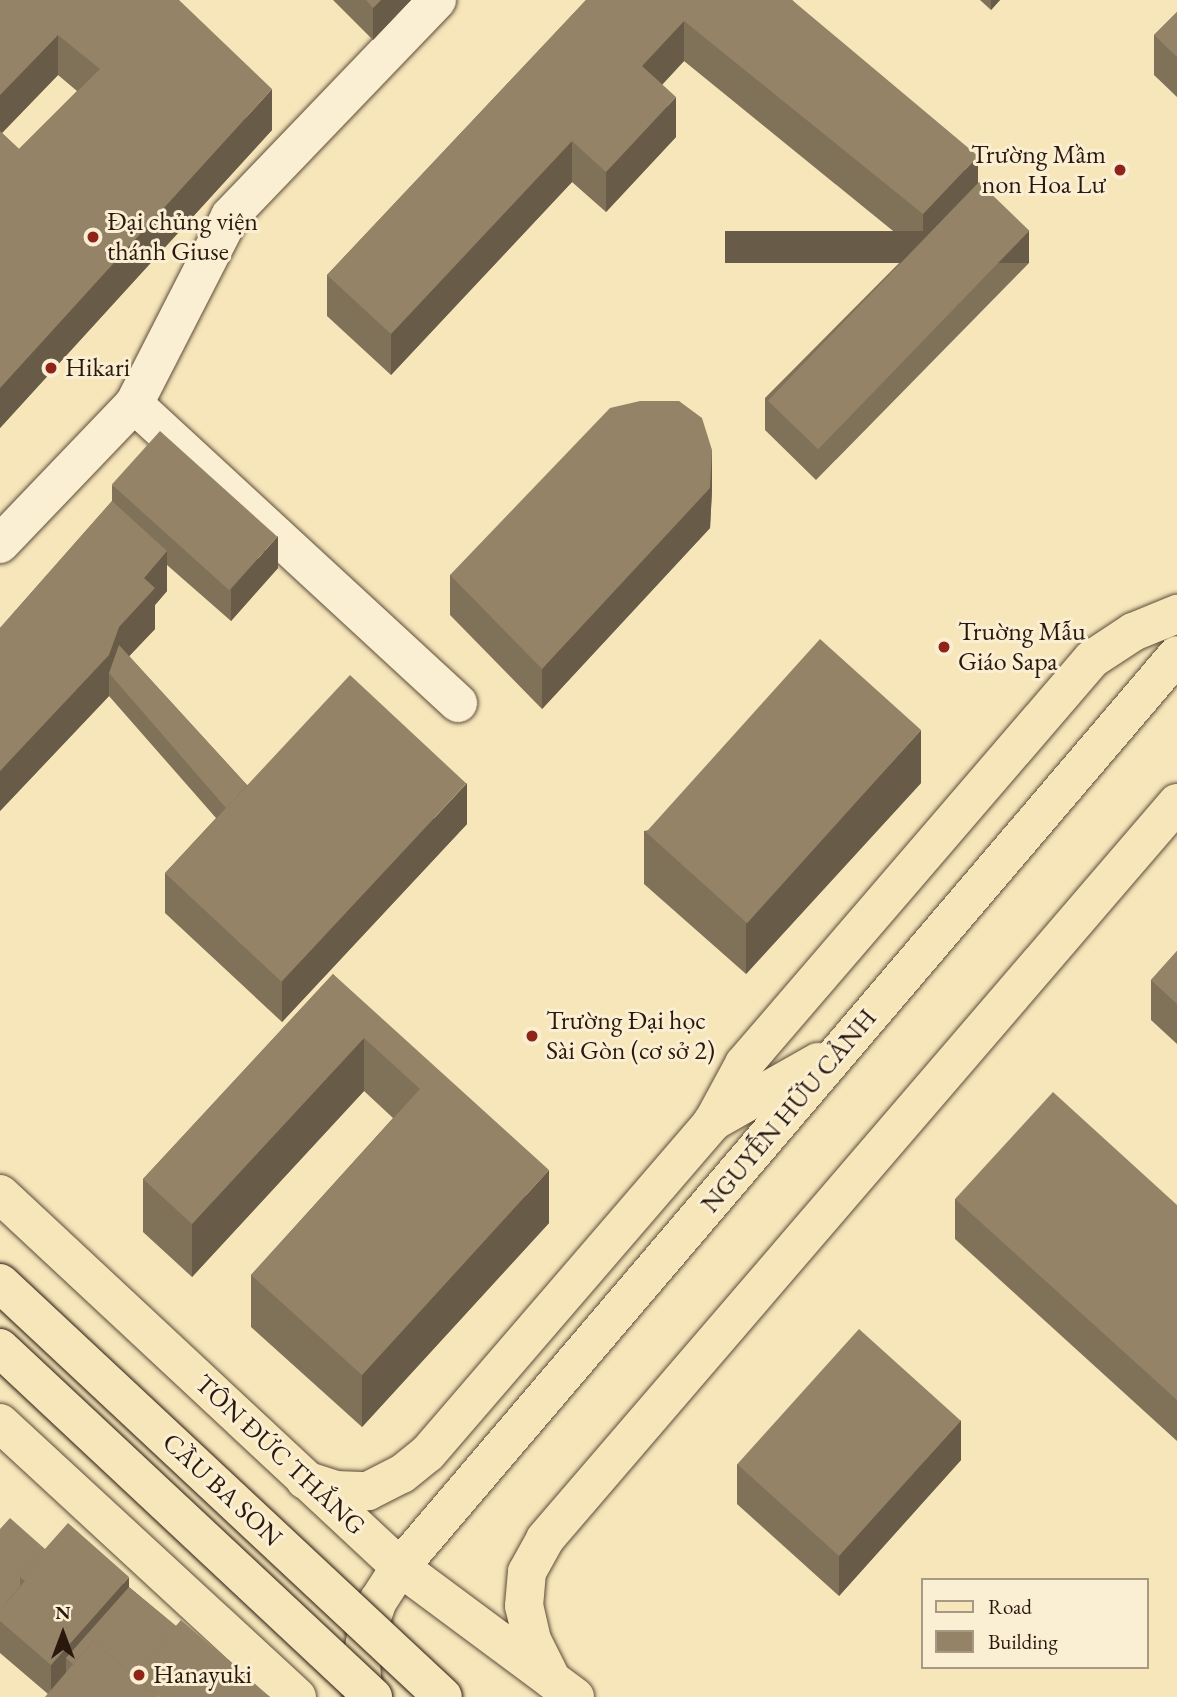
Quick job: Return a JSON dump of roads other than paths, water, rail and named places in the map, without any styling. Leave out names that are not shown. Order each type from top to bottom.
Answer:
[{"type":"main road","points":[[305,1480],[335,1490],[368,1491],[402,1474],[428,1453],[712,1123],[744,1063],[1093,659],[1133,632],[1177,614]]},
{"type":"main road","name":"NGUYỄN HỮU CẢNH","points":[[363,1697],[360,1664],[366,1635],[378,1601],[400,1567],[1177,655]]},
{"type":"main road","points":[[564,1688],[532,1640],[524,1606],[527,1572],[545,1539],[1177,803]]},
{"type":"main road","points":[[712,1123],[841,1049]]},
{"type":"main road","name":"TÔN ĐỨC THẮNG","points":[[0,1194],[400,1567],[564,1688]]},
{"type":"main road","name":"CẦU BA SON","points":[[0,1283],[443,1697]]},
{"type":"main road","name":"CẦU BA SON","points":[[0,1348],[373,1697]]},
{"type":"main road","points":[[0,1423],[297,1697]]},
{"type":"street","points":[[0,544],[134,404],[230,215],[437,0]]},
{"type":"street","points":[[134,404],[458,703]]},
{"type":"place","name":"Trường Mầm non Hoa Lư","points":[[1120,170]]},
{"type":"place","name":"Đại chủng viện thánh Giuse","points":[[93,237]]},
{"type":"place","name":"Hikari","points":[[51,368]]},
{"type":"place","name":"Truờng Mẫu Giáo Sapa","points":[[944,647]]},
{"type":"place","name":"Trường Đại học Sài Gòn (cơ sở 2)","points":[[532,1036]]},
{"type":"place","name":"Hanayuki","points":[[139,1675]]}]
